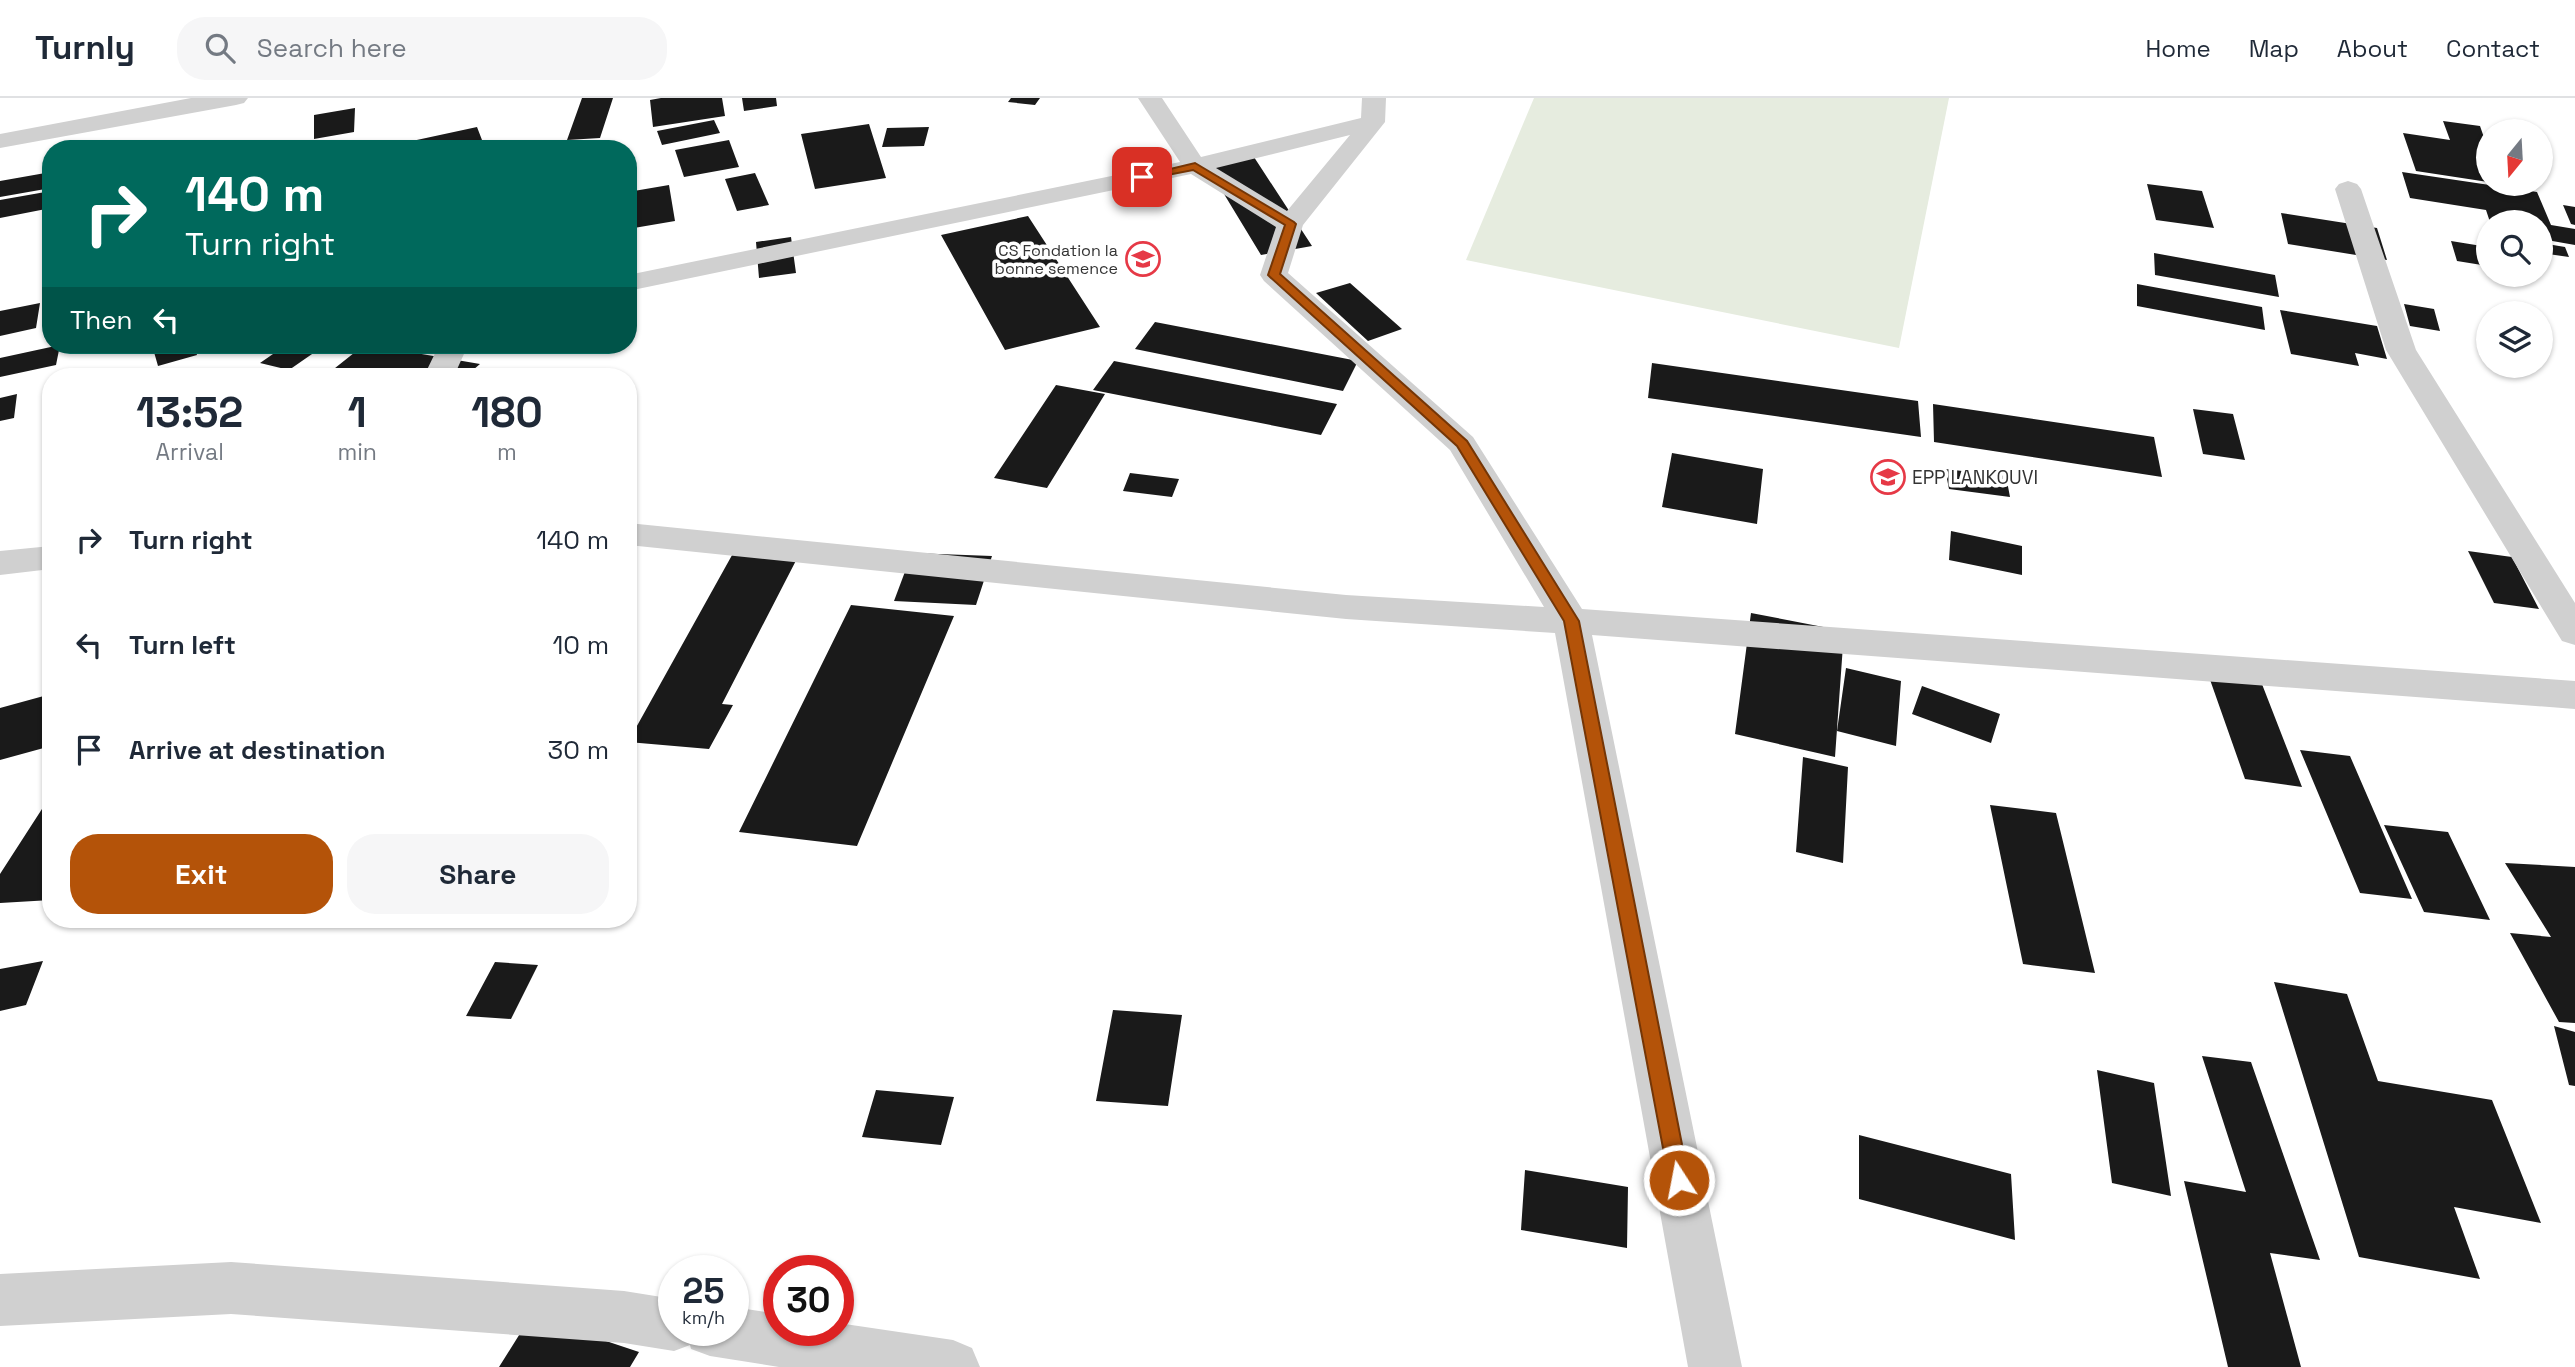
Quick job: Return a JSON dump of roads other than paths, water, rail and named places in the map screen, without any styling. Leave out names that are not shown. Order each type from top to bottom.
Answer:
[{"type":"street","points":[[0,141],[236,98]]},
{"type":"street","points":[[1150,98],[1195,166],[1290,224]]},
{"type":"street","points":[[637,281],[1195,166],[1373,110]]},
{"type":"street","points":[[1373,110],[1290,224],[1274,275],[1462,444],[1571,621],[1715,1367]]},
{"type":"street","points":[[2348,189],[2400,350],[2575,632]]},
{"type":"street","points":[[637,535],[1346,607],[1571,621],[2575,695]]},
{"type":"street","points":[[0,563],[42,558]]},
{"type":"street","points":[[0,1300],[231,1287],[624,1317],[658,1322]]},
{"type":"street","points":[[749,1336],[953,1367]]},
{"type":"place","name":"CS Fondation la bonne semence","points":[[1143,259]]},
{"type":"place","name":"EPP LANKOUVI","points":[[1888,477]]}]
